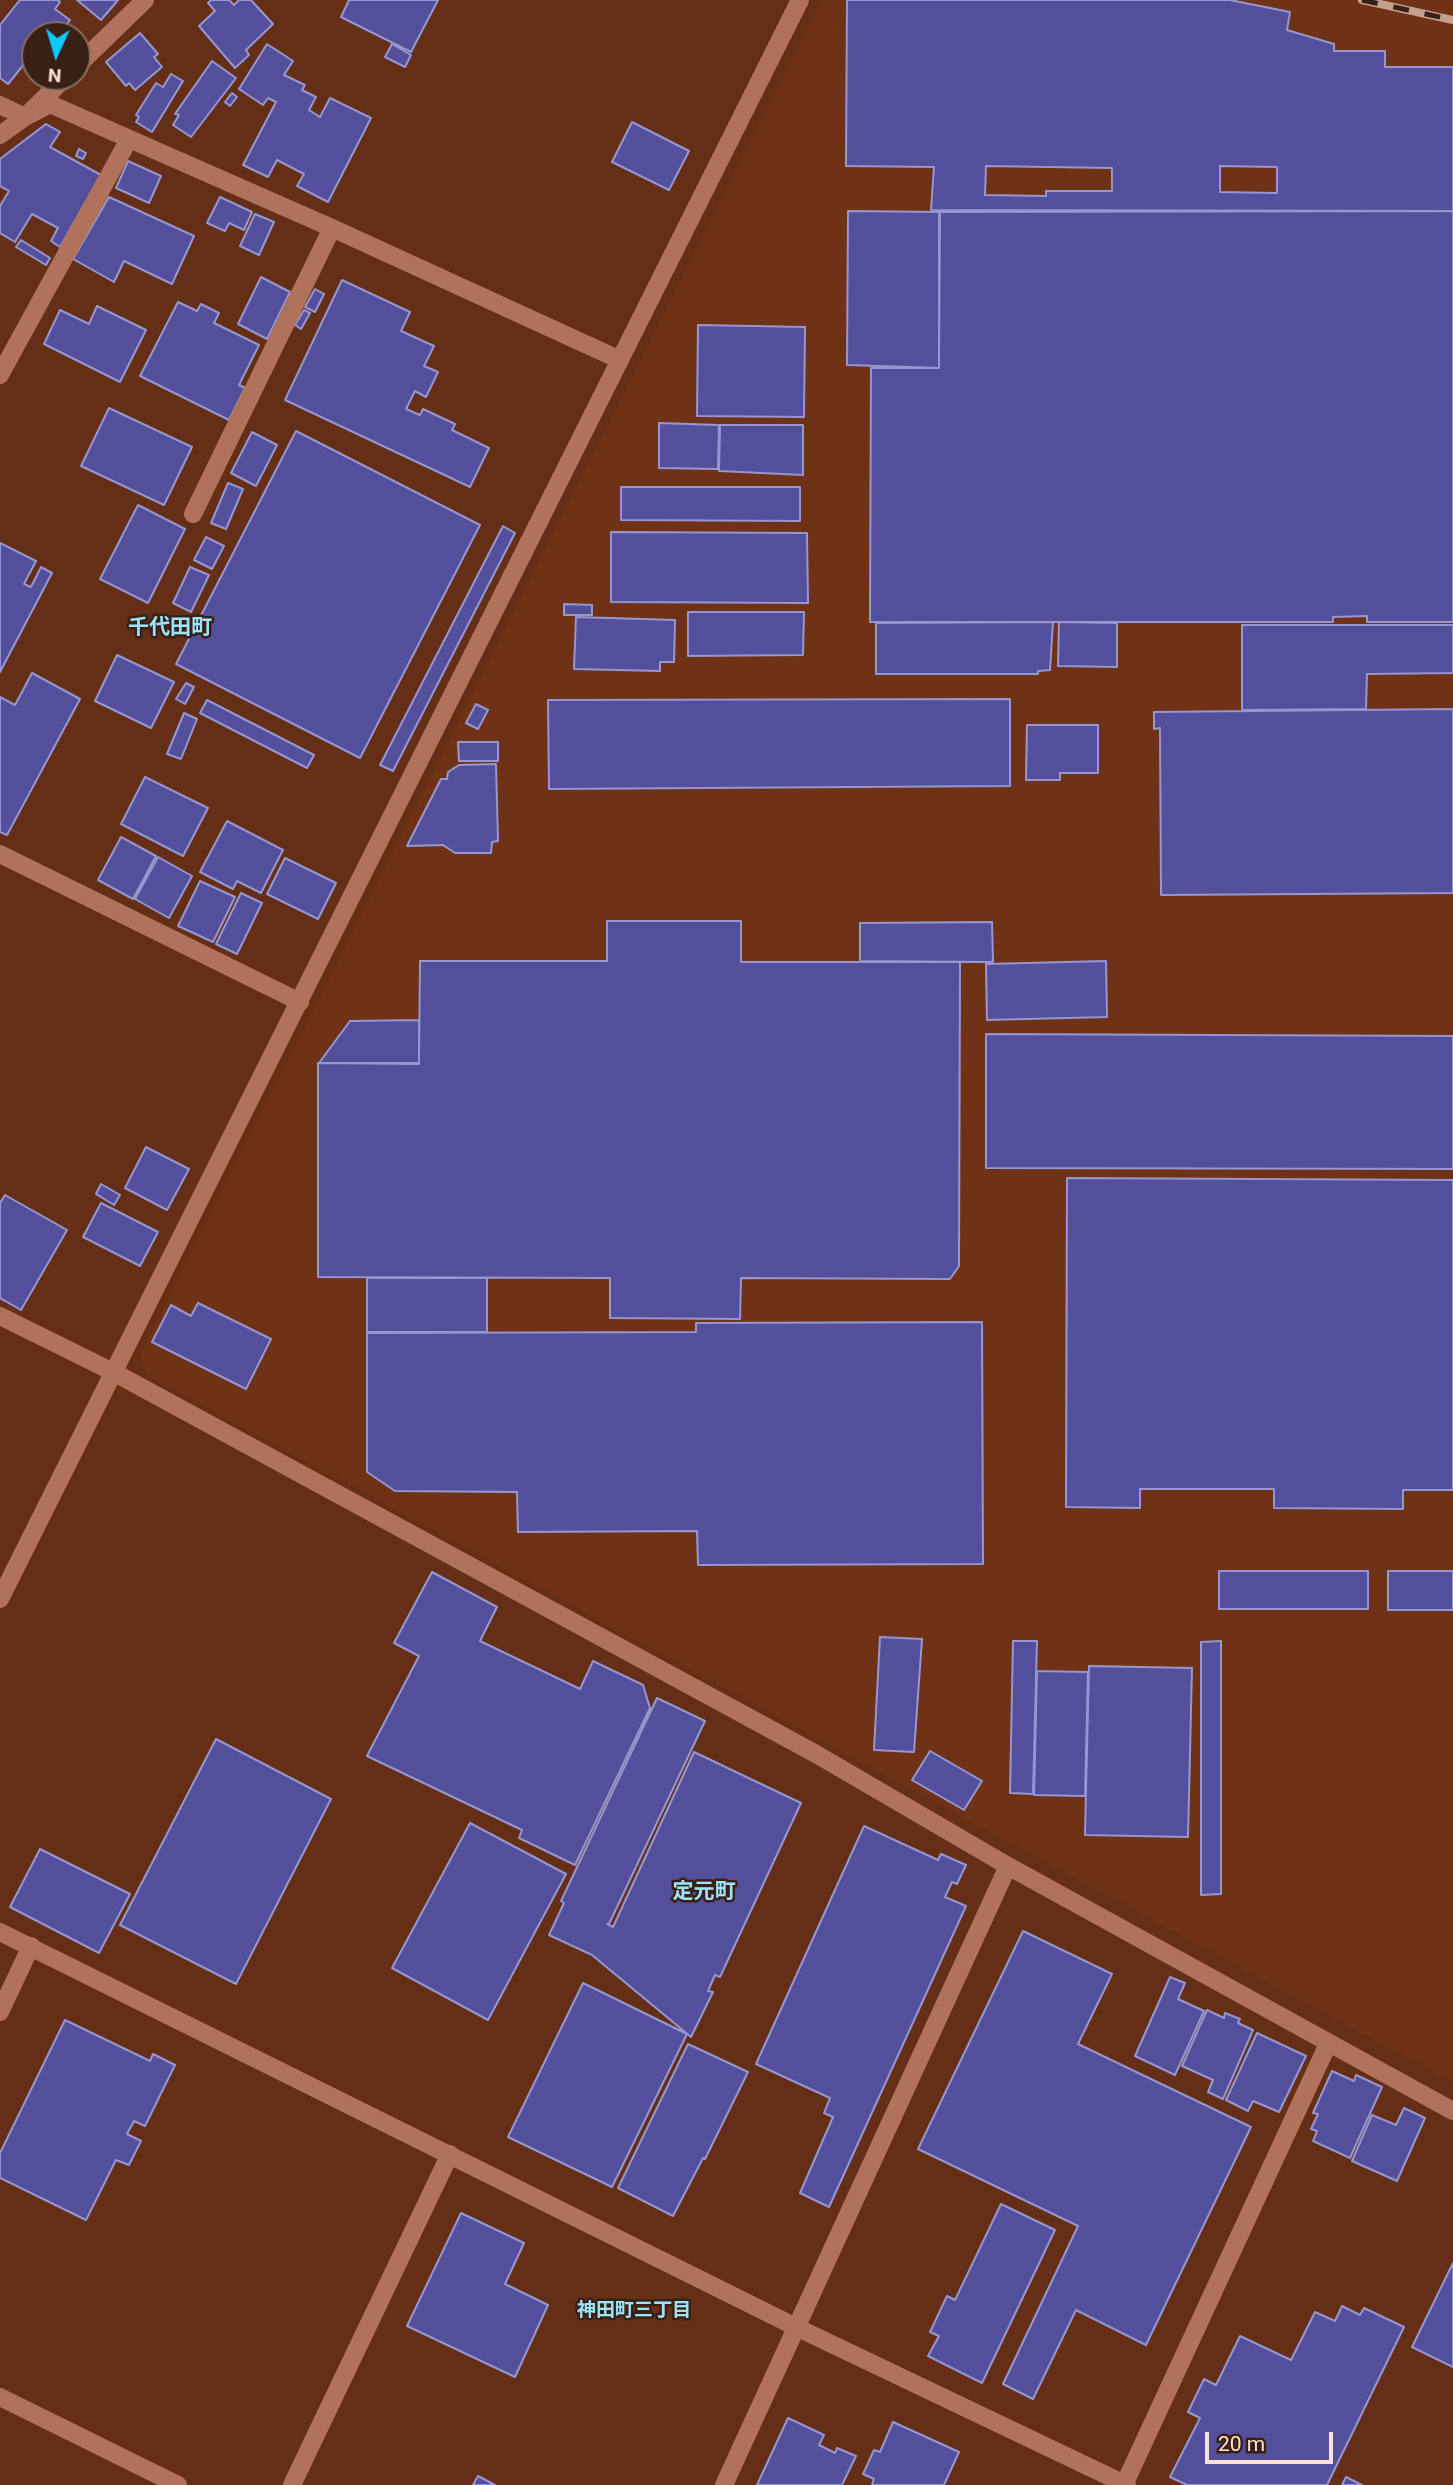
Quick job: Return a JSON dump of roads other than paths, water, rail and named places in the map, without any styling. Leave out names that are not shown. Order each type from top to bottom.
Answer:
[{"type":"street","points":[[91,52],[145,0]]},
{"type":"street","points":[[0,1599],[300,1002],[618,359],[800,0]]},
{"type":"street","points":[[25,117],[52,91]]},
{"type":"street","points":[[0,135],[25,117],[50,104],[332,228],[618,359]]},
{"type":"street","points":[[0,105],[25,117]]},
{"type":"street","points":[[0,376],[130,139]]},
{"type":"street","points":[[193,514],[332,228]]},
{"type":"street","points":[[0,854],[300,1002]]},
{"type":"street","points":[[0,1316],[115,1373],[816,1754],[1008,1866],[1453,2111]]},
{"type":"street","points":[[724,2485],[1008,1866]]},
{"type":"street","points":[[0,1932],[798,2328],[1125,2485],[1328,2044]]},
{"type":"street","points":[[0,2012],[31,1946]]},
{"type":"street","points":[[292,2485],[450,2154]]},
{"type":"street","points":[[0,2397],[178,2485]]},
{"type":"railway","points":[[1362,0],[1453,20]]},
{"type":"district","name":"千代田町","points":[[170,629]]},
{"type":"district","name":"定元町","points":[[704,1893]]},
{"type":"district","name":"神田町三丁目","points":[[634,2311]]}]
